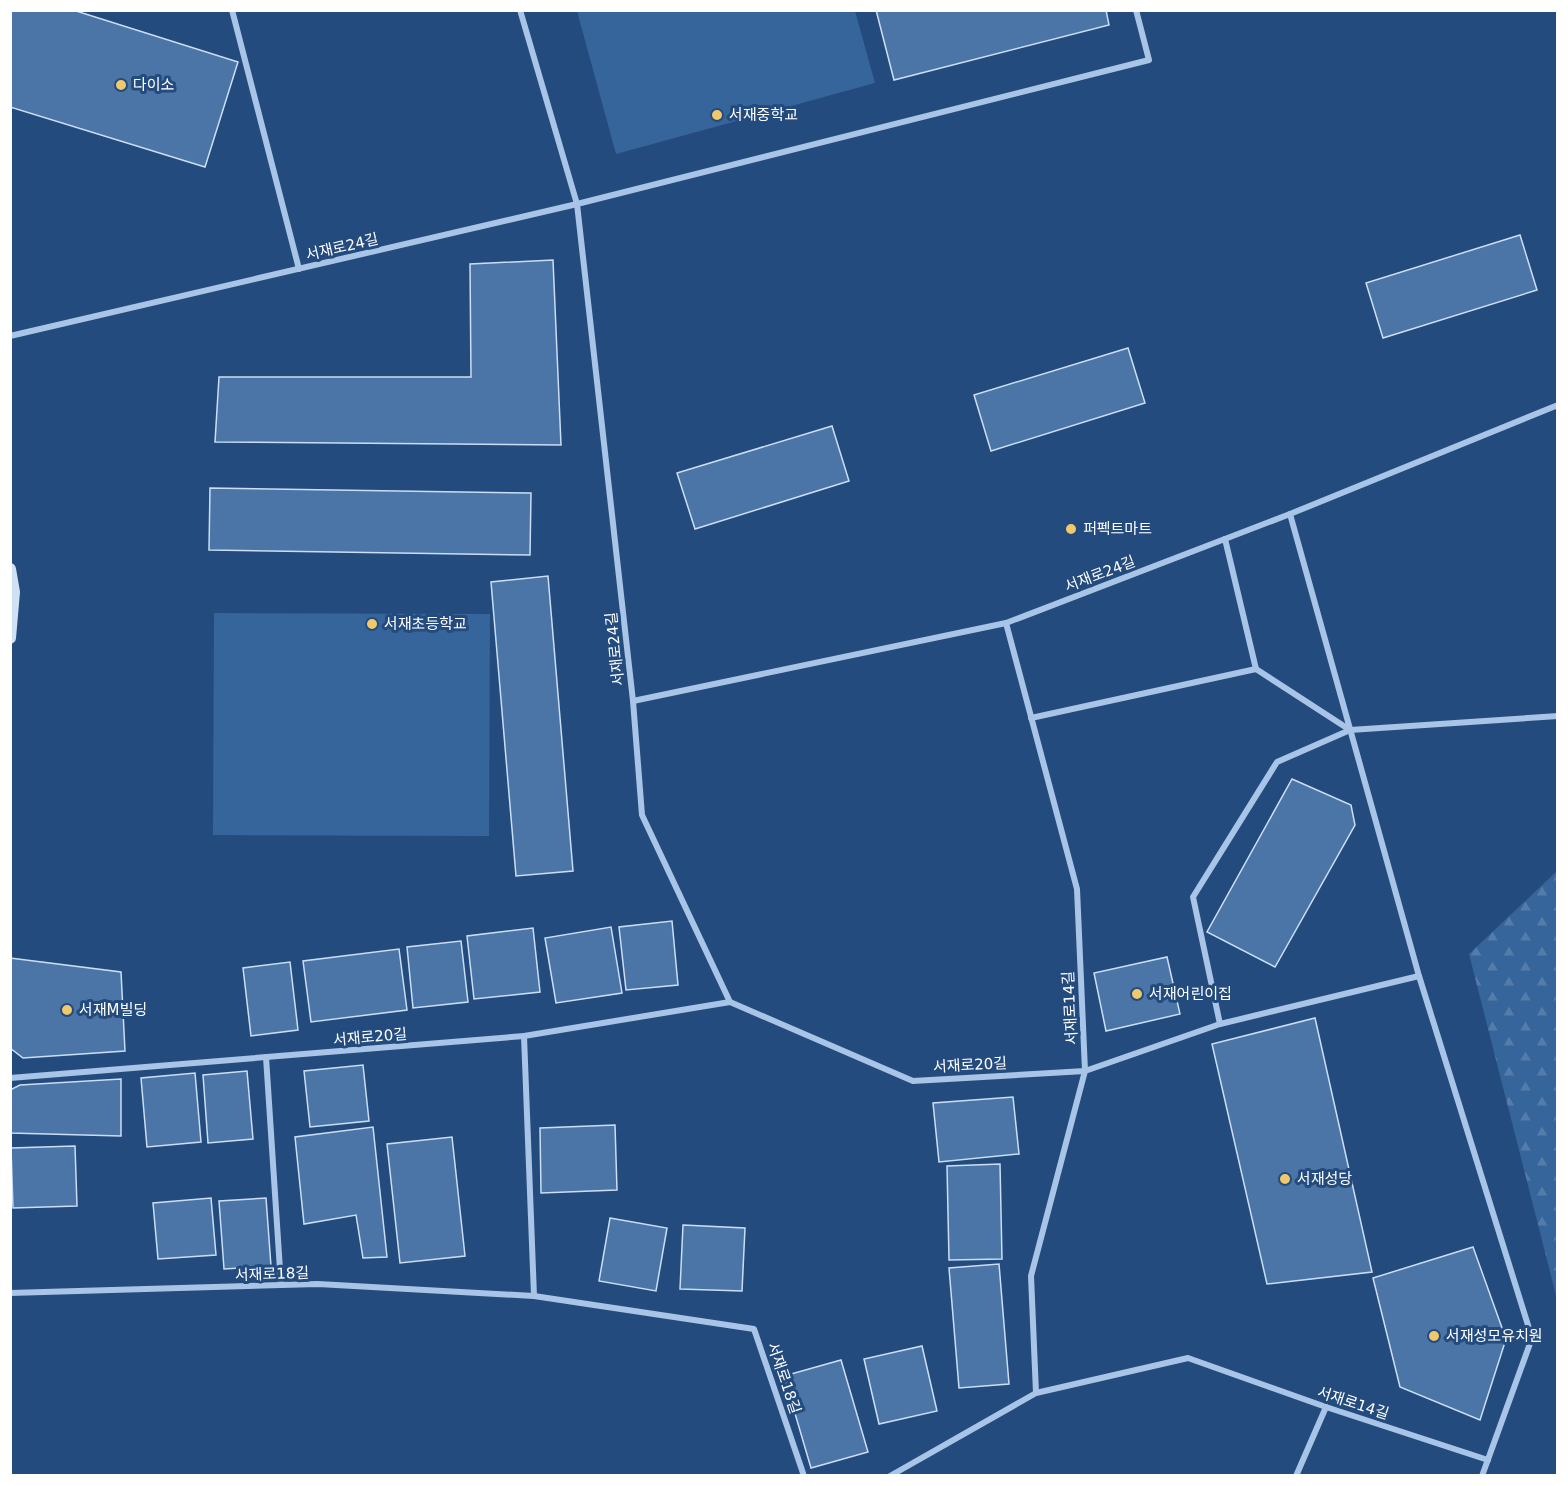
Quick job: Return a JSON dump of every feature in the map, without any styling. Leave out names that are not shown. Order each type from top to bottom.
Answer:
[{"type":"main road","points":[[10,569],[14,592],[10,638]]},
{"type":"street","points":[[232,10],[299,269]]},
{"type":"street","points":[[520,10],[577,204],[1149,60],[1136,10]]},
{"type":"street","name":"서재로24길","points":[[10,336],[577,204],[633,701],[1006,623],[1290,514],[1557,405]]},
{"type":"street","points":[[1290,514],[1419,976],[1532,1338],[1482,1476]]},
{"type":"street","points":[[1225,539],[1256,669],[1350,730]]},
{"type":"street","name":"서재로14길","points":[[1006,623],[1077,889],[1086,1071],[1031,1276],[1036,1393]]},
{"type":"street","points":[[1031,718],[1256,669]]},
{"type":"street","points":[[633,701],[642,816],[730,1002]]},
{"type":"street","points":[[1220,1024],[1192,897],[1277,762],[1350,730],[1557,716]]},
{"type":"street","name":"서재로20길","points":[[10,1078],[524,1036],[730,1002],[913,1081],[1086,1071],[1220,1024],[1419,976]]},
{"type":"street","points":[[524,1036],[534,1296]]},
{"type":"street","points":[[266,1057],[281,1285]]},
{"type":"street","name":"서재로18길","points":[[10,1293],[318,1284],[534,1296],[754,1329],[804,1476]]},
{"type":"street","name":"서재로14길","points":[[890,1476],[1036,1393],[1188,1358],[1326,1407],[1488,1460]]},
{"type":"street","points":[[1296,1476],[1326,1407]]},
{"type":"green space","points":[[577,11],[855,11],[875,83],[616,154]]},
{"type":"green space","points":[[214,613],[490,614],[489,836],[213,835]]},
{"type":"green space","points":[[1557,871],[1557,1299],[1469,954]]},
{"type":"building","name":"다이소","points":[[10,10],[73,10],[238,62],[205,167],[10,107]]},
{"type":"building","points":[[876,10],[1106,10],[1109,25],[894,80]]},
{"type":"building","points":[[1520,235],[1537,290],[1383,338],[1366,283]]},
{"type":"building","points":[[553,260],[561,445],[215,442],[219,377],[471,377],[470,264]]},
{"type":"building","points":[[1128,348],[1145,403],[991,451],[974,395]]},
{"type":"building","points":[[832,426],[849,481],[695,529],[677,473]]},
{"type":"building","points":[[210,488],[531,493],[530,555],[209,550]]},
{"type":"building","points":[[548,576],[573,871],[516,876],[491,582]]},
{"type":"building","points":[[1292,779],[1351,805],[1355,825],[1275,967],[1207,932]]},
{"type":"building","points":[[672,921],[678,985],[626,990],[619,927]]},
{"type":"building","points":[[611,927],[622,993],[556,1003],[545,938]]},
{"type":"building","points":[[533,928],[540,992],[474,999],[467,936]]},
{"type":"building","points":[[461,941],[468,1002],[413,1008],[407,947]]},
{"type":"building","points":[[399,949],[407,1010],[311,1022],[303,961]]},
{"type":"building","name":"서재어린이집","points":[[1167,957],[1180,1014],[1106,1031],[1094,973]]},
{"type":"building","name":"서재M빌딩","points":[[10,958],[121,972],[125,1051],[23,1058],[10,1048]]},
{"type":"building","points":[[290,962],[298,1030],[251,1036],[243,968]]},
{"type":"building","name":"서재성당","points":[[1315,1018],[1372,1272],[1267,1284],[1212,1044]]},
{"type":"building","points":[[363,1065],[369,1121],[310,1127],[304,1071]]},
{"type":"building","points":[[247,1071],[253,1139],[208,1143],[203,1075]]},
{"type":"building","points":[[195,1073],[201,1142],[147,1147],[141,1078]]},
{"type":"building","points":[[121,1079],[121,1136],[10,1133],[10,1090],[20,1085]]},
{"type":"building","points":[[1013,1097],[1019,1154],[939,1162],[933,1103]]},
{"type":"building","points":[[615,1125],[617,1190],[541,1193],[540,1128]]},
{"type":"building","points":[[373,1127],[387,1257],[363,1258],[356,1215],[304,1224],[295,1137]]},
{"type":"building","points":[[452,1137],[465,1256],[400,1263],[387,1144]]},
{"type":"building","points":[[75,1146],[77,1206],[13,1208],[11,1148]]},
{"type":"building","points":[[1000,1164],[1002,1259],[949,1260],[947,1166]]},
{"type":"building","points":[[211,1198],[216,1255],[158,1259],[153,1203]]},
{"type":"building","points":[[266,1198],[271,1266],[224,1269],[219,1201]]},
{"type":"building","points":[[610,1218],[667,1228],[656,1291],[599,1281]]},
{"type":"building","points":[[683,1225],[745,1228],[742,1291],[680,1289]]},
{"type":"building","name":"서재성모유치원","points":[[1473,1247],[1506,1339],[1480,1420],[1400,1387],[1373,1278]]},
{"type":"building","points":[[999,1264],[1009,1384],[959,1388],[949,1268]]},
{"type":"building","points":[[922,1346],[937,1411],[879,1424],[864,1359]]},
{"type":"building","points":[[841,1360],[868,1452],[811,1468],[784,1376]]},
{"type":"place","name":"다이소","points":[[121,85]]},
{"type":"place","name":"서재중학교","points":[[717,115]]},
{"type":"place","name":"퍼펙트마트","points":[[1071,529]]},
{"type":"place","name":"서재초등학교","points":[[372,624]]},
{"type":"place","name":"서재어린이집","points":[[1137,994]]},
{"type":"place","name":"서재M빌딩","points":[[67,1010]]},
{"type":"place","name":"서재성당","points":[[1285,1179]]},
{"type":"place","name":"서재성모유치원","points":[[1434,1336]]}]
